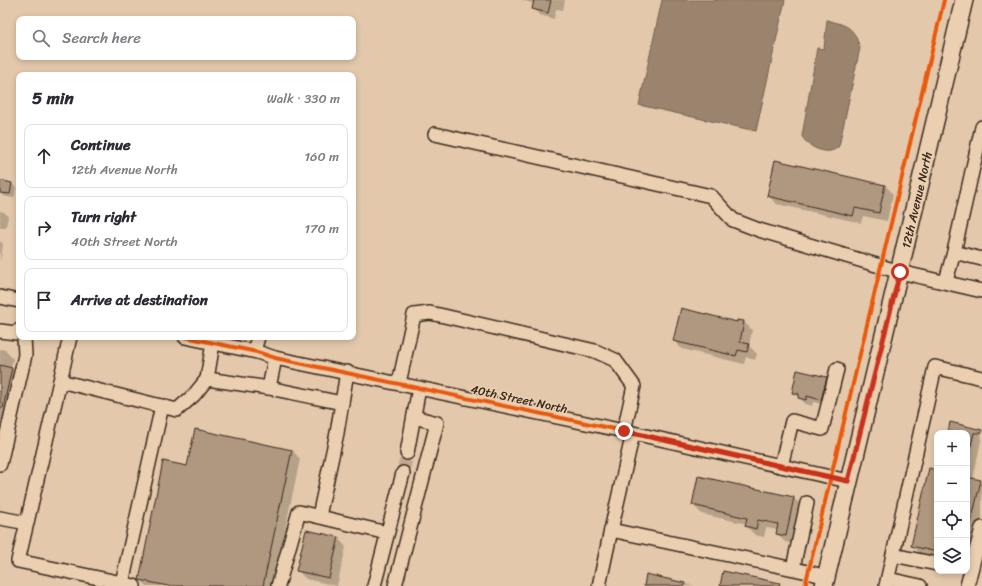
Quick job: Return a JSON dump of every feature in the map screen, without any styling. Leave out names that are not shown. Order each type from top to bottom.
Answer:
[{"type":"main road","name":"12th Avenue North","points":[[825,582],[964,0]]},
{"type":"street","points":[[946,281],[982,127]]},
{"type":"street","points":[[435,134],[711,196],[733,220],[746,225],[900,272],[946,281],[982,291]]},
{"type":"street","points":[[954,252],[982,259]]},
{"type":"street","points":[[0,296],[16,300]]},
{"type":"street","points":[[399,383],[414,315],[430,313],[595,351],[615,360],[634,386],[628,432],[611,530],[599,586]]},
{"type":"street","points":[[0,330],[16,332]]},
{"type":"street","points":[[0,464],[25,355],[24,340]]},
{"type":"street","points":[[69,340],[18,561],[128,585],[162,406]]},
{"type":"street","name":"40th Street North","points":[[207,340],[221,342],[275,358],[628,432],[848,481]]},
{"type":"street","points":[[254,351],[257,340]]},
{"type":"street","points":[[60,381],[177,410],[194,395],[207,379],[221,342]]},
{"type":"street","points":[[269,388],[275,358]]},
{"type":"street","points":[[920,586],[887,582],[935,366],[982,378]]},
{"type":"street","points":[[781,466],[792,421],[822,429],[838,369]]},
{"type":"street","points":[[319,516],[347,372]]},
{"type":"street","points":[[207,379],[269,388],[342,403]]},
{"type":"street","points":[[406,453],[419,388]]},
{"type":"street","points":[[395,586],[437,423],[414,417]]},
{"type":"street","points":[[374,586],[403,473]]},
{"type":"street","points":[[793,568],[807,503]]},
{"type":"street","points":[[278,586],[299,512],[387,532]]},
{"type":"street","points":[[0,518],[27,523]]},
{"type":"street","points":[[970,568],[982,528]]},
{"type":"street","points":[[611,530],[793,568],[825,582]]},
{"type":"street","points":[[893,555],[934,563]]},
{"type":"street","points":[[967,586],[969,574]]},
{"type":"shaded area","points":[[662,0],[785,0],[756,131],[639,105]]},
{"type":"shaded area","points":[[827,20],[849,28],[855,35],[860,48],[839,146],[830,151],[824,151],[808,144],[802,136],[817,48],[824,49]]},
{"type":"building","points":[[534,0],[551,0],[548,13],[532,9]]},
{"type":"building","points":[[775,160],[885,185],[879,213],[855,208],[853,216],[767,196]]},
{"type":"building","points":[[0,180],[12,183],[10,194],[0,193]]},
{"type":"building","points":[[681,308],[737,322],[737,320],[744,321],[740,342],[749,344],[747,352],[738,350],[736,356],[673,341]]},
{"type":"building","points":[[0,365],[12,368],[3,408],[0,408]]},
{"type":"building","points":[[797,370],[827,377],[821,400],[807,396],[806,400],[798,398],[799,394],[792,393]]},
{"type":"building","points":[[950,422],[982,430],[982,433],[974,433],[970,450],[970,430],[949,430]]},
{"type":"building","points":[[195,429],[292,450],[263,586],[168,586],[139,580],[163,461],[187,466]]},
{"type":"building","points":[[929,468],[934,469],[934,551],[911,546]]},
{"type":"building","points":[[698,476],[794,497],[786,536],[776,534],[778,524],[758,520],[756,529],[745,526],[747,518],[692,505]]},
{"type":"building","points":[[970,478],[981,480],[970,527]]},
{"type":"building","points":[[306,530],[339,537],[329,578],[296,571]]},
{"type":"building","points":[[723,571],[780,583],[779,586],[720,586]]},
{"type":"building","points":[[646,574],[685,583],[685,586],[644,586]]},
{"type":"tunnel","points":[[403,473],[407,453]]},
{"type":"cycle path","points":[[805,586],[944,0]]},
{"type":"cycle path","points":[[199,340],[257,352],[275,358],[624,431],[848,481]]},
{"type":"route","points":[[624,431],[848,481],[900,272]]}]
